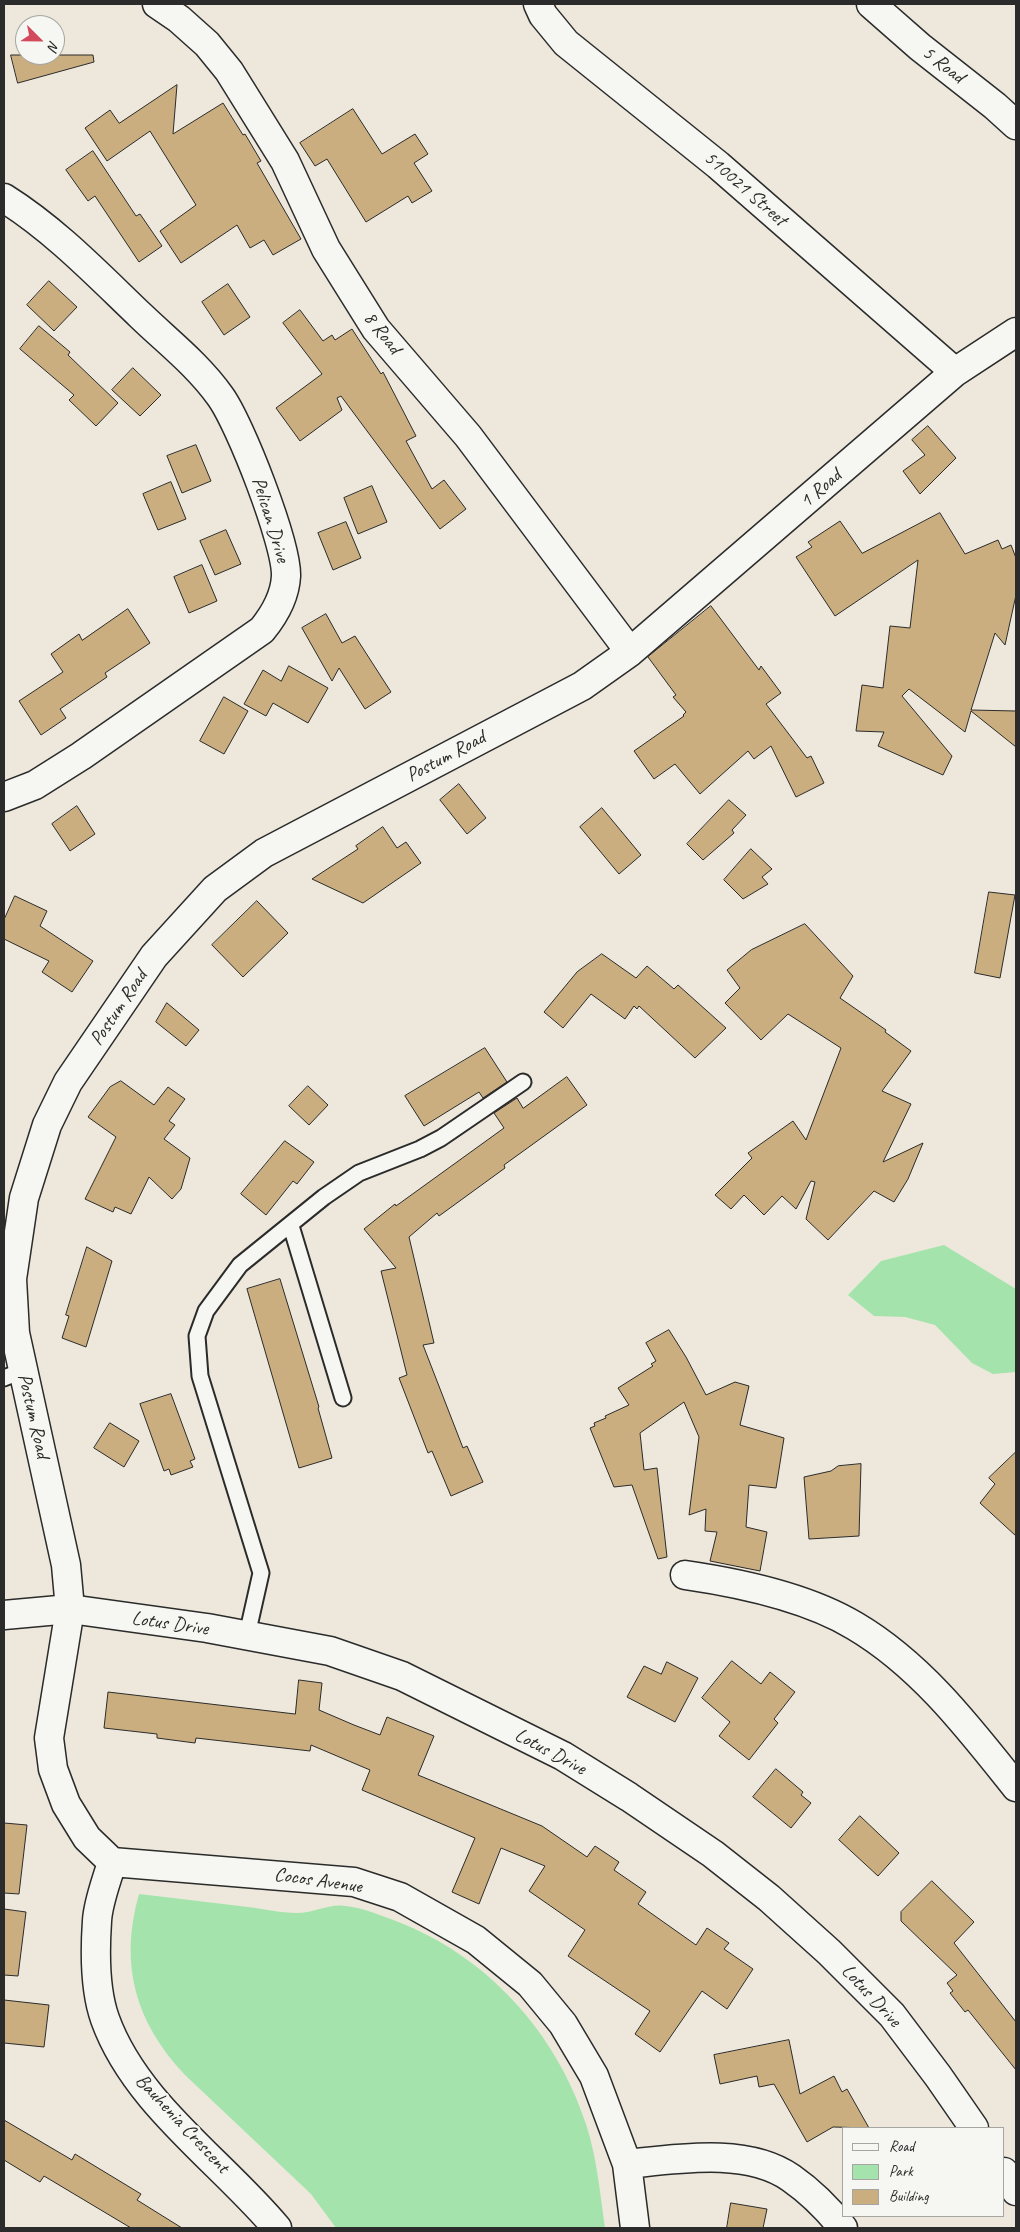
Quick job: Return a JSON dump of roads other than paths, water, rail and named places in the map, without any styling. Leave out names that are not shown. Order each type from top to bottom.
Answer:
[{"type":"street","name":"8 Road","points":[[157,4],[179,19],[207,44],[229,71],[285,161],[326,249],[376,329],[468,436],[630,652]]},
{"type":"street","name":"510021 Street","points":[[538,4],[543,15],[566,43],[718,165],[955,372]]},
{"type":"street","name":"5 Road","points":[[871,4],[920,47],[995,106],[1016,125]]},
{"type":"street","name":"Pelican Drive","points":[[4,198],[26,212],[76,254],[191,361],[221,397],[264,492],[281,544],[286,574],[284,593],[273,616],[262,630],[81,756],[35,785],[4,797]]},
{"type":"street","name":"1 Road","points":[[630,652],[955,372],[1016,332]]},
{"type":"street","name":"Postum Road","points":[[70,1609],[66,1565],[13,1375],[10,1332],[12,1279],[24,1198],[47,1125],[68,1082],[154,956],[215,889],[264,853],[582,686],[630,652]]},
{"type":"street","points":[[685,1575],[730,1581],[770,1592],[823,1611],[855,1626],[904,1661],[931,1686],[1016,1787]]},
{"type":"street","name":"Lotus Drive","points":[[4,1615],[70,1609],[247,1635],[330,1651],[402,1676],[562,1756],[629,1797],[713,1854],[769,1898],[829,1952],[892,2016],[938,2076],[973,2127]]},
{"type":"street","points":[[70,1609],[49,1738],[53,1769],[66,1804],[87,1838],[112,1862]]},
{"type":"street","name":"Cocos Avenue","points":[[112,1862],[354,1882],[400,1897],[476,1940],[530,1984],[563,2024],[594,2076],[627,2164],[635,2228]]},
{"type":"street","name":"Bauhenia Crescent","points":[[112,1862],[97,1919],[97,1973],[105,2017],[123,2059],[165,2112],[253,2199],[277,2228]]},
{"type":"street","points":[[627,2164],[684,2158],[732,2159],[762,2165],[790,2177],[826,2207],[843,2228]]},
{"type":"street","points":[[1005,2174],[1016,2191]]},
{"type":"lane","points":[[247,1635],[260,1581],[259,1564],[208,1407],[200,1376],[197,1336],[206,1311],[240,1265],[291,1226],[324,1197],[359,1173],[420,1149],[441,1138],[523,1082]]},
{"type":"lane","points":[[291,1226],[343,1398]]}]
